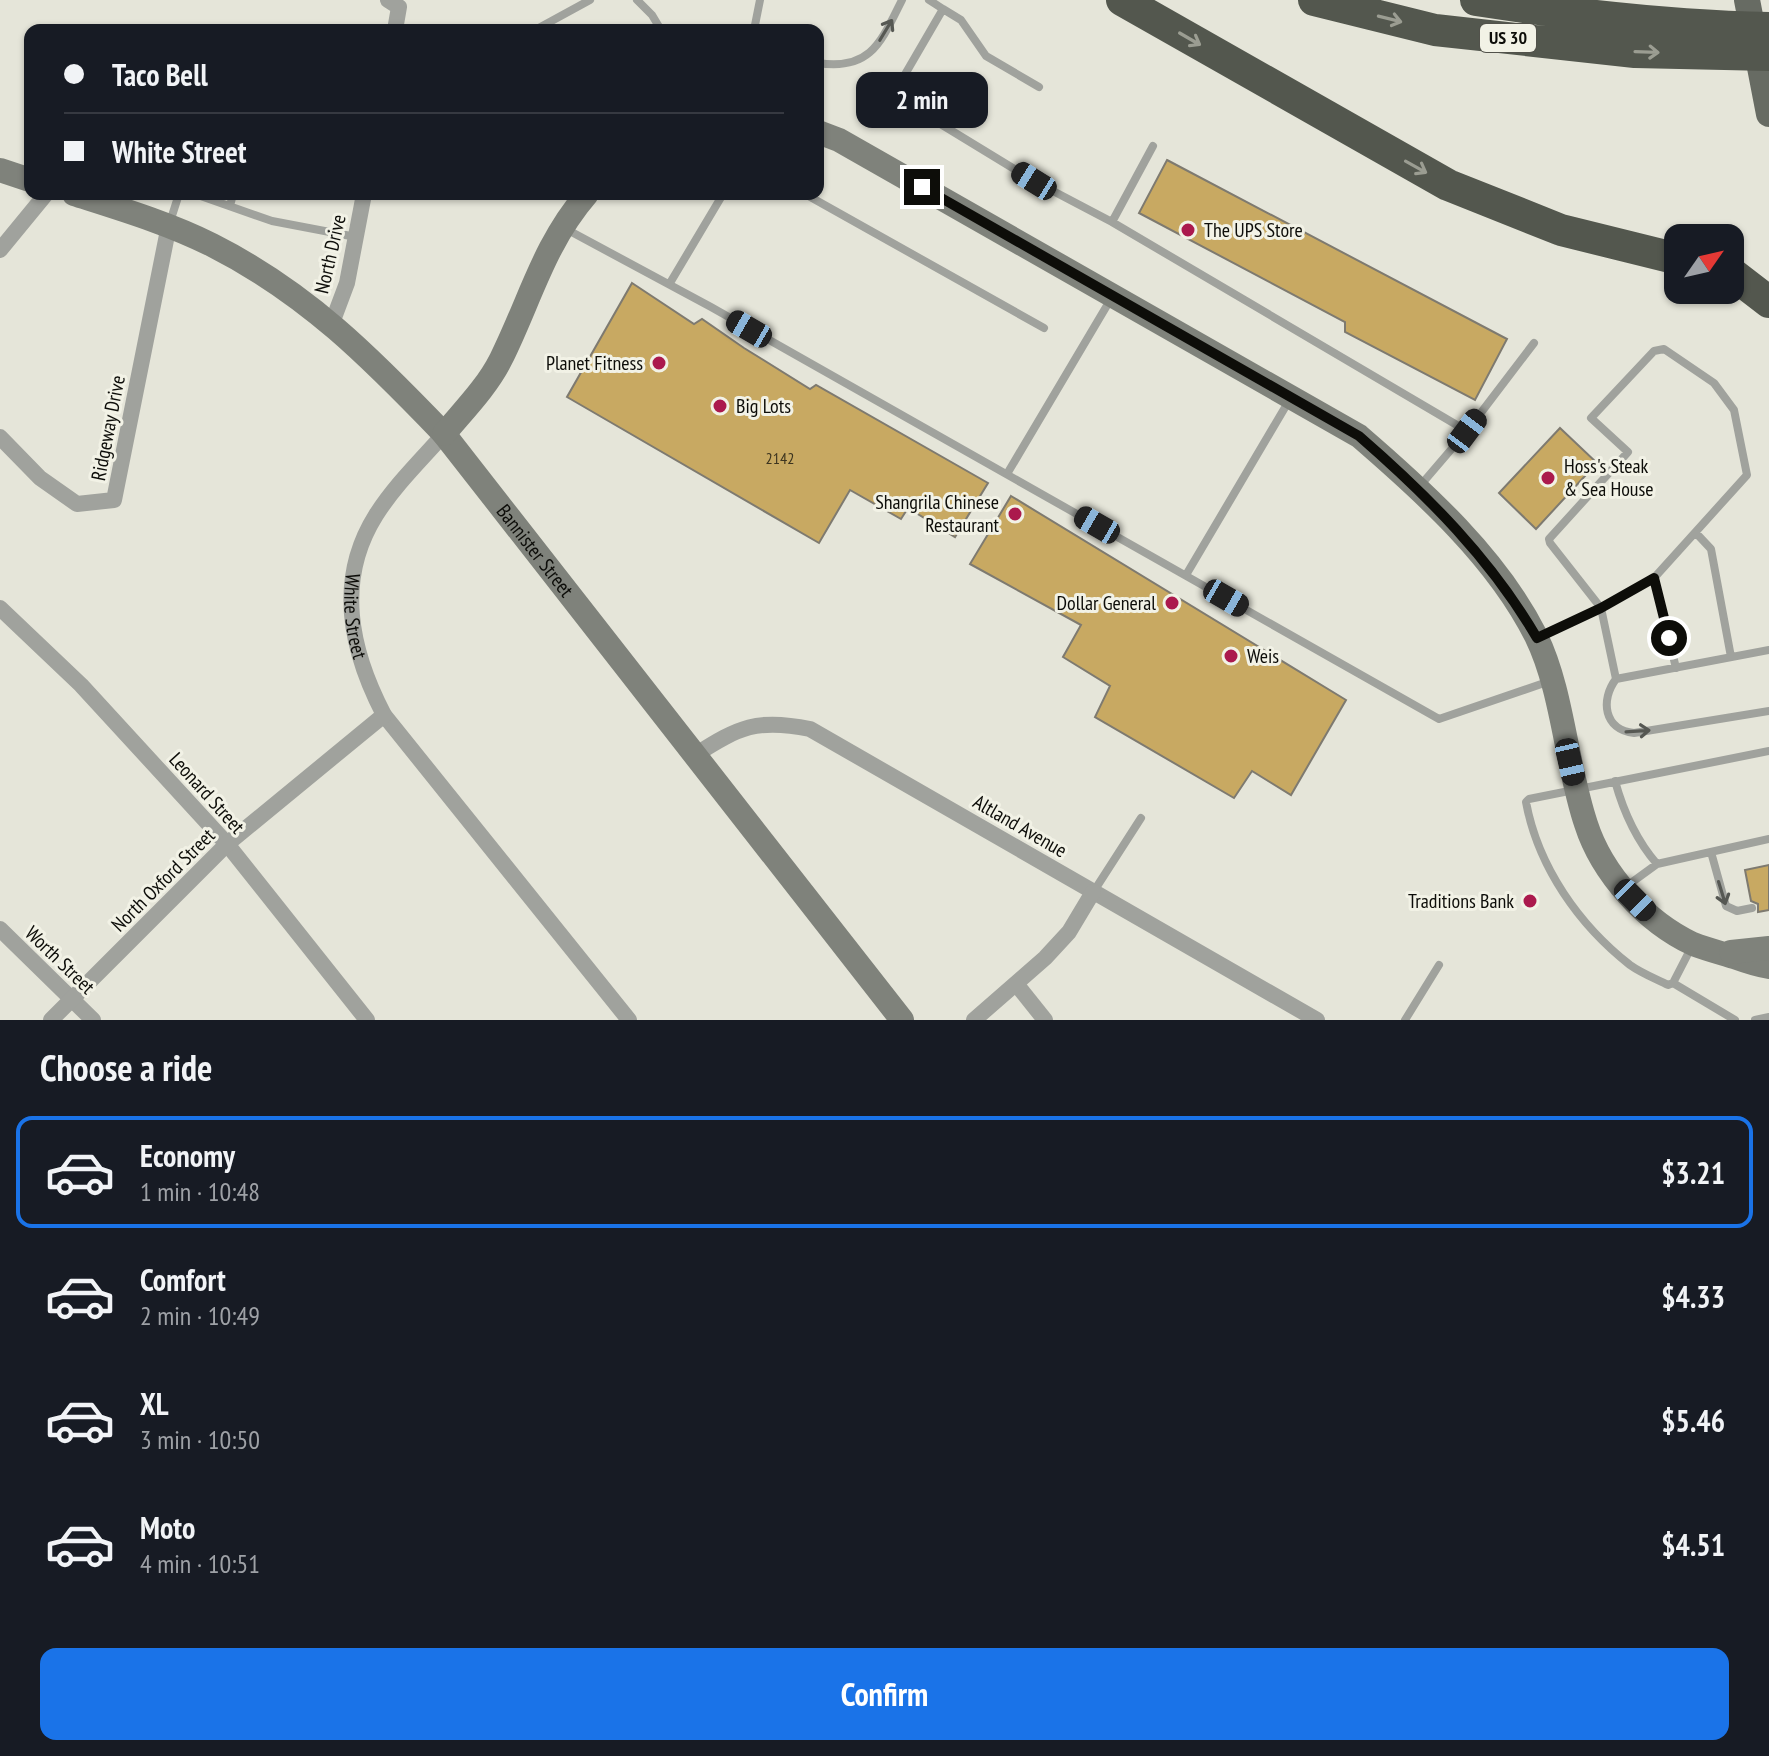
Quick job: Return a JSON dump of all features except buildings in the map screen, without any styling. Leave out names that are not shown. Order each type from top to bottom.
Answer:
[{"type":"highway","points":[[1122,0],[1448,185],[1561,230],[1664,256]]},
{"type":"highway","name":"US 30","points":[[1314,0],[1435,30],[1635,52],[1769,28]]},
{"type":"highway","name":"US 30","points":[[1476,0],[1571,15],[1769,55]]},
{"type":"highway","points":[[1744,271],[1769,271]]},
{"type":"highway","points":[[1744,282],[1769,302]]},
{"type":"main road","points":[[1747,0],[1769,114]]},
{"type":"street","points":[[393,4],[395,24]]},
{"type":"street","points":[[824,134],[1359,436],[1418,488],[1468,541],[1513,598],[1537,638],[1551,680],[1586,826],[1624,889],[1669,930],[1693,944],[1769,967]]},
{"type":"street","points":[[0,170],[24,178]]},
{"type":"street","points":[[0,250],[41,200]]},
{"type":"street","name":"Bannister Street","points":[[92,200],[169,225],[213,245],[259,272],[332,323],[372,359],[444,434],[902,1020]]},
{"type":"street","name":"North Drive","points":[[332,323],[347,283],[363,200]]},
{"type":"street","name":"White Street","points":[[582,200],[561,226],[500,361],[481,390],[375,516],[354,566],[353,625],[358,655],[384,715],[629,1020]]},
{"type":"street","name":"Ridgeway Drive","points":[[0,437],[40,478],[77,504],[114,500],[169,225]]},
{"type":"street","name":"Leonard Street","points":[[0,608],[81,685],[227,844],[367,1020]]},
{"type":"street","name":"North Oxford Street","points":[[51,1020],[227,844],[384,715]]},
{"type":"street","name":"Altland Avenue","points":[[695,755],[728,734],[747,727],[766,724],[810,729],[1317,1020]]},
{"type":"street","points":[[974,1020],[1017,985],[1069,932],[1093,892]]},
{"type":"street","name":"Worth Street","points":[[0,929],[93,1020]]},
{"type":"street","points":[[1721,953],[1769,948]]},
{"type":"street","points":[[1017,985],[1045,1020]]},
{"type":"lane","points":[[546,24],[590,0]]},
{"type":"lane","points":[[637,0],[657,24]]},
{"type":"lane","points":[[755,24],[760,0]]},
{"type":"lane","points":[[824,64],[840,67],[866,58],[884,35],[902,0]]},
{"type":"lane","points":[[929,0],[961,20],[986,56],[1039,87]]},
{"type":"lane","points":[[943,9],[893,95],[1034,181],[1112,222],[1467,431]]},
{"type":"lane","points":[[1112,222],[1153,146]]},
{"type":"lane","points":[[169,225],[177,200]]},
{"type":"lane","points":[[212,200],[272,221],[356,237]]},
{"type":"lane","points":[[230,206],[232,200]]},
{"type":"lane","points":[[670,283],[719,200]]},
{"type":"lane","points":[[816,200],[1044,328]]},
{"type":"lane","points":[[561,226],[670,283],[1439,719],[1551,680]]},
{"type":"lane","points":[[1007,474],[1112,296]]},
{"type":"lane","points":[[1418,488],[1467,431],[1534,343]]},
{"type":"lane","points":[[1537,638],[1601,608],[1654,578],[1747,475],[1734,410],[1714,383],[1664,349],[1654,351],[1591,418],[1628,452],[1549,539],[1553,550],[1601,608],[1616,679],[1610,688],[1607,706],[1610,721],[1624,732],[1634,733],[1769,711]]},
{"type":"lane","points":[[1186,575],[1290,398]]},
{"type":"lane","points":[[1696,533],[1711,549],[1731,657]]},
{"type":"lane","points":[[1654,578],[1676,668]]},
{"type":"lane","points":[[1616,679],[1769,650]]},
{"type":"lane","points":[[1693,944],[1673,983],[1668,985],[1632,966],[1593,930],[1568,900],[1538,846],[1526,802],[1576,789],[1769,751]]},
{"type":"lane","points":[[1615,781],[1632,825],[1647,854],[1657,864]]},
{"type":"lane","points":[[1093,892],[1141,818]]},
{"type":"lane","points":[[1624,889],[1657,864],[1769,839]]},
{"type":"lane","points":[[1711,852],[1726,906],[1737,911],[1752,908]]},
{"type":"lane","points":[[1405,1020],[1439,965]]},
{"type":"lane","points":[[1673,983],[1735,1020]]},
{"type":"lane","points":[[1755,1020],[1769,1017]]},
{"type":"place","name":"The UPS Store","points":[[1188,230]]},
{"type":"place","name":"Planet Fitness","points":[[659,363]]},
{"type":"place","name":"Big Lots","points":[[720,406]]},
{"type":"place","name":"Hoss's Steak & Sea House","points":[[1548,478]]},
{"type":"place","name":"Shangrila Chinese Restaurant","points":[[1015,514]]},
{"type":"place","name":"Dollar General","points":[[1172,603]]},
{"type":"place","name":"Weis","points":[[1231,656]]},
{"type":"place","name":"Traditions Bank","points":[[1530,901]]},
{"type":"route","points":[[922,187],[1359,436],[1418,488],[1468,541],[1513,598],[1537,638],[1601,608],[1654,578],[1669,638]]}]
